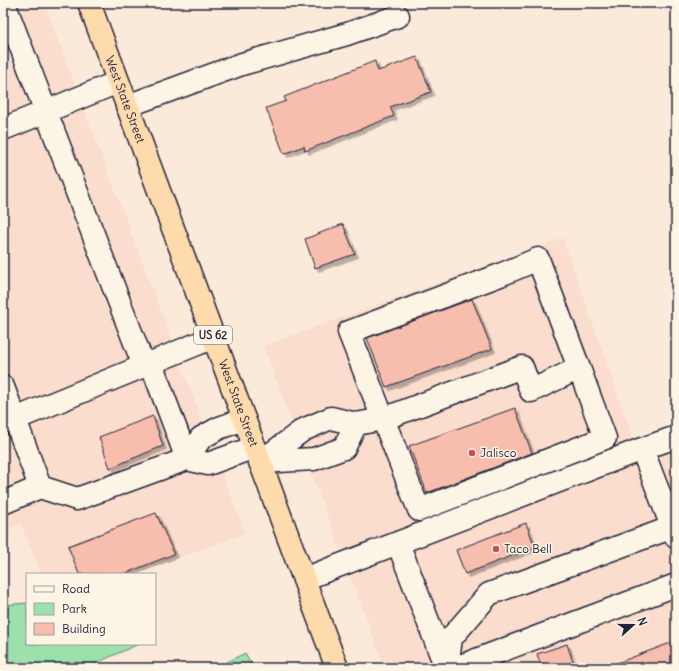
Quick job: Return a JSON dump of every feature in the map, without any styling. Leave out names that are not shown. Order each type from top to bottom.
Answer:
[{"type":"highway","name":"West State Street","points":[[89,3],[337,668]]},
{"type":"lane","points":[[4,3],[46,112],[187,459]]},
{"type":"lane","points":[[127,106],[242,64],[347,34],[398,16]]},
{"type":"lane","points":[[3,129],[118,82]]},
{"type":"lane","points":[[538,259],[579,368],[605,438],[419,510],[349,332],[500,275],[538,259]]},
{"type":"lane","points":[[15,419],[214,337]]},
{"type":"lane","points":[[3,503],[40,487],[77,499],[187,459],[208,464],[257,454],[303,430],[331,418],[356,424],[383,419],[522,367],[531,391],[579,368]]},
{"type":"lane","points":[[3,387],[40,487]]},
{"type":"lane","points":[[187,459],[201,438],[219,428],[244,419]]},
{"type":"lane","points":[[257,454],[314,459],[344,448],[356,424]]},
{"type":"lane","points":[[304,579],[676,437]]},
{"type":"lane","points":[[455,668],[451,638],[490,594],[675,530],[642,449]]},
{"type":"lane","points":[[398,543],[455,668]]},
{"type":"lane","points":[[455,668],[676,585]]},
{"type":"shaded area","points":[[3,3],[44,3],[245,533],[140,573],[42,573],[40,572],[21,524],[3,531]]},
{"type":"shaded area","points":[[563,238],[633,438],[676,424],[676,668],[385,668],[263,346]]},
{"type":"green space","points":[[26,603],[26,645],[137,645],[85,668],[3,668],[3,605]]},
{"type":"green space","points":[[245,653],[254,668],[216,668]]},
{"type":"building","points":[[417,57],[431,92],[390,107],[394,116],[305,151],[304,146],[284,154],[266,108],[286,101],[284,97],[375,61],[378,71]]},
{"type":"building","points":[[343,224],[355,254],[315,268],[305,239]]},
{"type":"building","points":[[472,299],[492,349],[386,387],[367,338]]},
{"type":"building","name":"Jalisco","points":[[515,408],[532,453],[427,493],[409,446]]},
{"type":"building","points":[[153,416],[163,446],[110,468],[99,437]]},
{"type":"building","points":[[156,513],[174,554],[126,573],[79,573],[68,546]]},
{"type":"building","name":"Taco Bell","points":[[526,523],[535,547],[465,574],[456,550]]},
{"type":"building","points":[[676,641],[676,668],[609,668],[609,666]]},
{"type":"building","points":[[567,644],[575,668],[542,668],[537,654]]},
{"type":"place","name":"Jalisco","points":[[472,453]]},
{"type":"place","name":"Taco Bell","points":[[496,549]]}]
